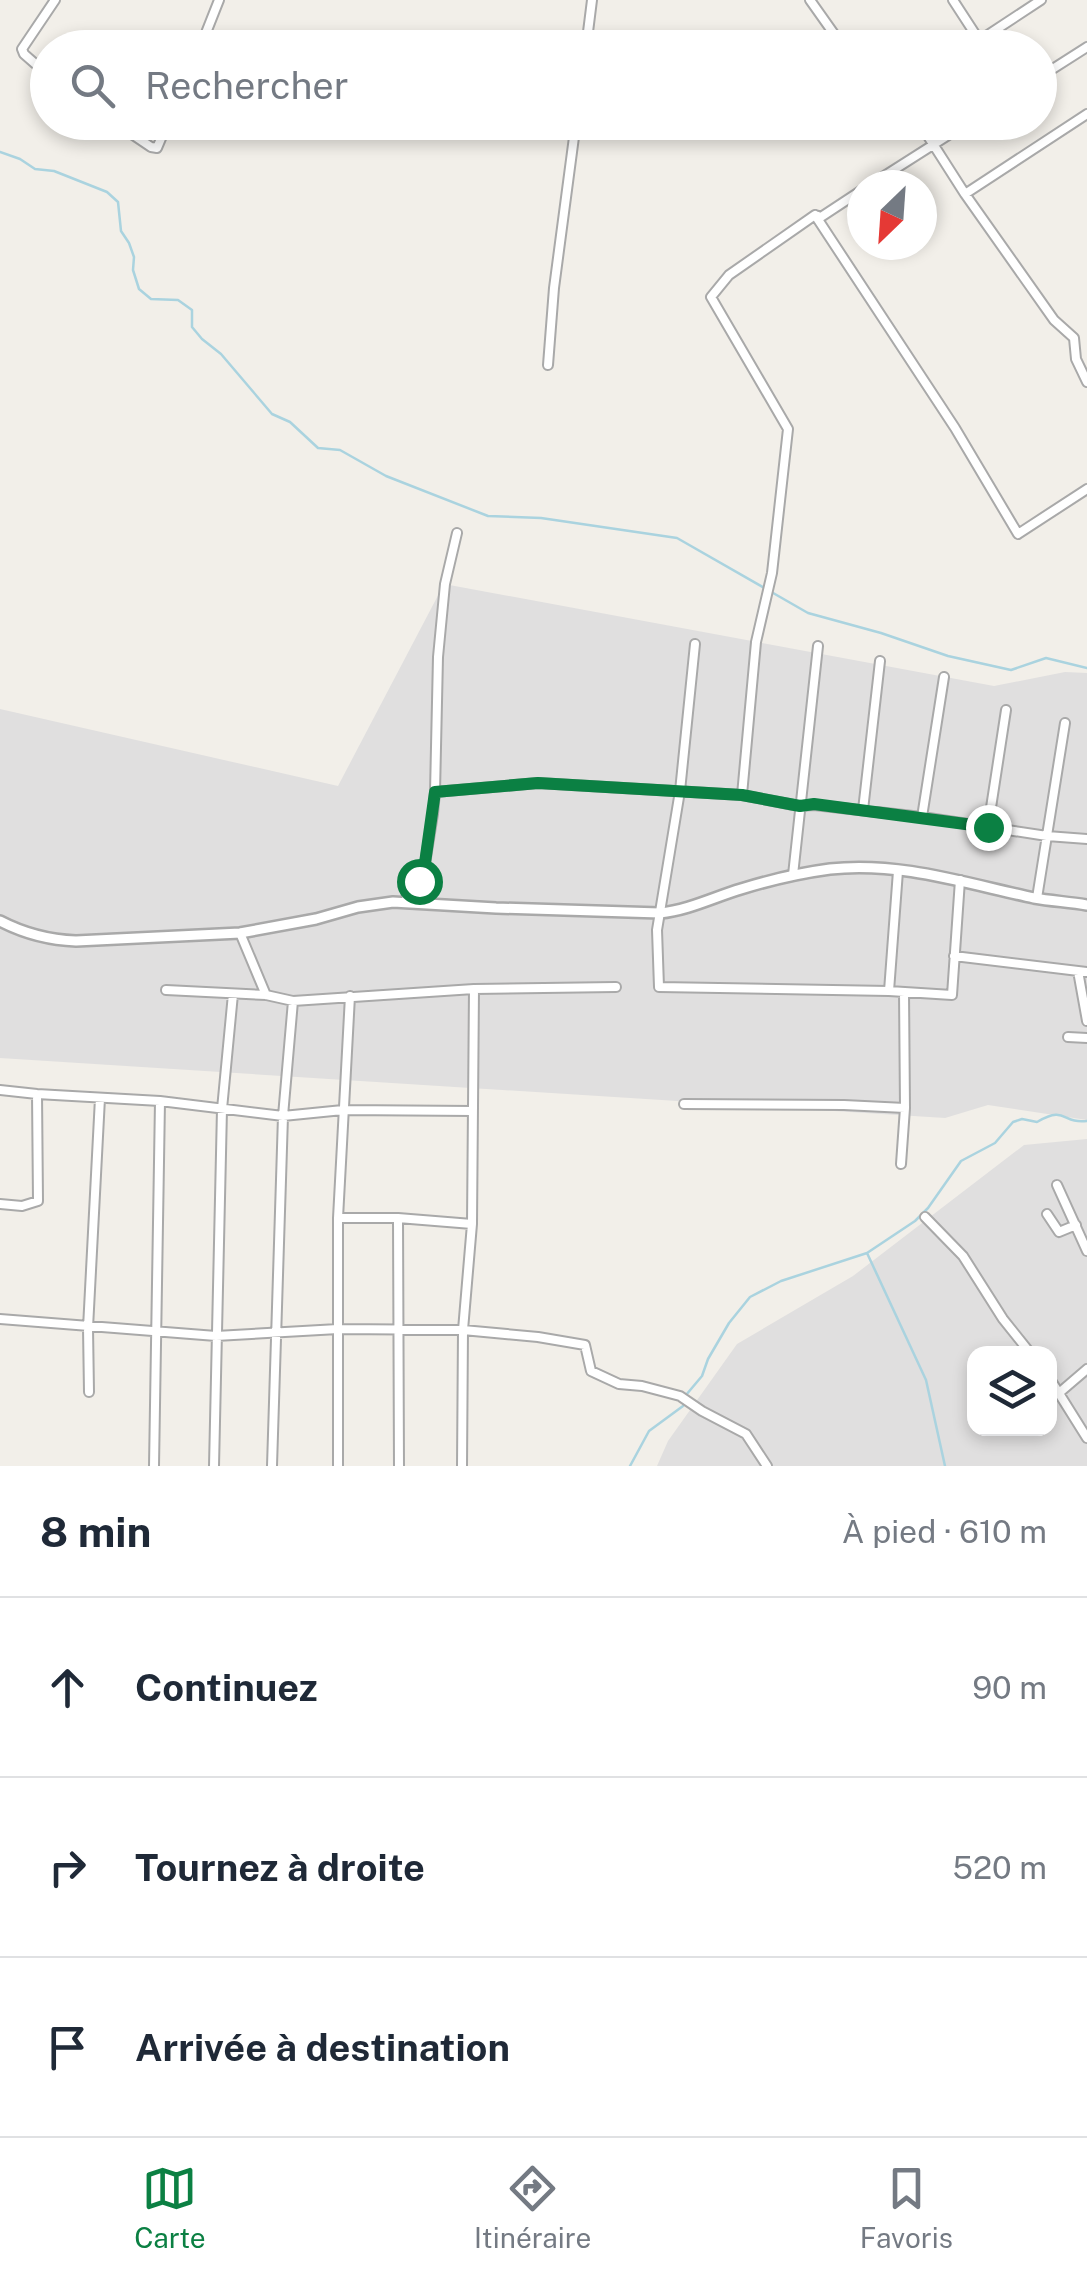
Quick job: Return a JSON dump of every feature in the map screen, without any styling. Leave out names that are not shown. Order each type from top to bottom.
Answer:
[{"type":"street","points":[[35,30],[55,0]]},
{"type":"street","points":[[207,30],[219,0]]},
{"type":"street","points":[[588,30],[592,0]]},
{"type":"street","points":[[810,0],[831,30]]},
{"type":"street","points":[[953,0],[972,30]]},
{"type":"street","points":[[994,30],[1041,0]]},
{"type":"street","points":[[30,37],[22,49],[30,60]]},
{"type":"street","points":[[1057,66],[1087,47]]},
{"type":"street","points":[[1057,134],[1087,114]]},
{"type":"street","points":[[141,140],[157,148],[160,140]]},
{"type":"street","points":[[548,365],[574,140]]},
{"type":"street","points":[[931,140],[1054,320],[1074,338],[1076,358],[1087,382]]},
{"type":"street","points":[[893,170],[940,140]]},
{"type":"street","points":[[965,194],[1047,140]]},
{"type":"street","points":[[742,795],[756,642],[772,573],[788,429],[711,296],[730,275],[815,215],[821,216],[847,200]]},
{"type":"street","points":[[815,215],[955,428],[1018,534],[1087,489]]},
{"type":"street","points":[[406,902],[408,886],[419,881],[424,870],[435,792],[438,658],[445,584],[457,533]]},
{"type":"street","points":[[694,644],[680,791],[657,930],[659,987],[952,995],[960,880]]},
{"type":"street","points":[[793,876],[818,646]]},
{"type":"street","points":[[862,810],[880,661]]},
{"type":"street","points":[[922,817],[944,677]]},
{"type":"street","points":[[988,827],[1006,710]]},
{"type":"street","points":[[1037,898],[1065,723]]},
{"type":"street","points":[[435,792],[538,783],[742,795],[800,806],[814,804],[1087,838]]},
{"type":"street","points":[[0,921],[50,940],[76,941],[240,934],[358,907],[406,902],[496,908],[677,911],[742,888],[848,868],[960,880],[1087,905]]},
{"type":"street","points":[[889,991],[898,871]]},
{"type":"street","points":[[240,934],[266,995]]},
{"type":"street","points":[[954,956],[1083,972],[1087,1021]]},
{"type":"street","points":[[166,990],[266,995],[293,1001],[474,989],[616,988]]},
{"type":"street","points":[[462,1466],[463,1330],[472,1224],[474,989]]},
{"type":"street","points":[[901,1164],[905,1108],[904,992]]},
{"type":"street","points":[[214,1466],[222,1110],[233,994]]},
{"type":"street","points":[[338,1466],[338,1218],[350,996]]},
{"type":"street","points":[[272,1466],[283,1116],[293,1001]]},
{"type":"street","points":[[1068,1037],[1087,1038]]},
{"type":"street","points":[[0,1090],[160,1101],[283,1116],[343,1110],[473,1111]]},
{"type":"street","points":[[0,1204],[22,1206],[38,1201],[37,1094]]},
{"type":"street","points":[[89,1392],[88,1328],[100,1098]]},
{"type":"street","points":[[154,1466],[160,1101]]},
{"type":"street","points":[[684,1104],[905,1108]]},
{"type":"street","points":[[1057,1185],[1087,1251]]},
{"type":"street","points":[[1047,1214],[1059,1232],[1076,1225]]},
{"type":"street","points":[[338,1218],[472,1224]]},
{"type":"street","points":[[398,1218],[399,1466]]},
{"type":"street","points":[[925,1218],[963,1256],[1025,1346]]},
{"type":"street","points":[[0,1319],[216,1336],[338,1328],[463,1330],[586,1346],[591,1371],[619,1384],[680,1396],[746,1434],[767,1466]]},
{"type":"street","points":[[1059,1393],[1087,1368]]},
{"type":"street","points":[[1057,1390],[1087,1438]]},
{"type":"shaded area","points":[[444,584],[994,686],[1065,672],[1087,673],[1087,1120],[988,1105],[945,1118],[0,1058],[0,709],[338,786]]},
{"type":"shaded area","points":[[1087,1139],[1087,1466],[657,1466],[668,1441],[737,1344],[853,1276],[1024,1145]]},
{"type":"waterway","points":[[0,152],[35,169],[54,171],[107,192],[118,202],[121,231],[134,257],[139,289],[151,299],[178,300],[192,310],[192,327],[202,339],[221,354],[272,414],[290,422],[318,448],[340,450],[386,476],[488,516],[541,518],[677,538],[808,613],[948,656],[1011,670],[1046,658],[1087,668]]},
{"type":"waterway","points":[[686,1395],[702,1376],[729,1323],[750,1297],[781,1281],[867,1253],[915,1221],[961,1161],[995,1143],[1013,1122],[1037,1122],[1054,1115],[1087,1121]]},
{"type":"waterway","points":[[867,1253],[926,1380],[945,1466]]},
{"type":"waterway","points":[[630,1466],[649,1431],[684,1403]]},
{"type":"route","points":[[419,881],[435,792],[538,783],[742,795],[800,806],[814,804],[988,827]]}]
